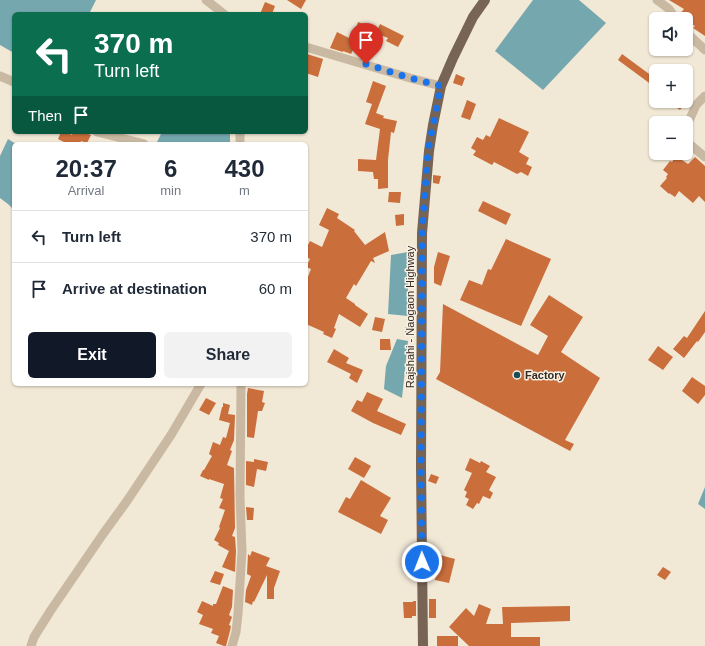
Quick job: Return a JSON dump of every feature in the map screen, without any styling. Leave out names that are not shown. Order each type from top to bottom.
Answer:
[{"type":"main road","name":"Rajshahi - Naogaon Highway","points":[[423,646],[421,468],[422,233],[428,151],[441,86],[473,18],[485,0]]},
{"type":"street","points":[[206,0],[221,12]]},
{"type":"street","points":[[657,0],[670,12]]},
{"type":"street","points":[[693,39],[705,50]]},
{"type":"street","points":[[308,47],[441,86]]},
{"type":"street","points":[[0,76],[12,81]]},
{"type":"street","points":[[705,96],[696,105],[686,128],[686,142],[705,158]]},
{"type":"street","points":[[105,134],[137,142]]},
{"type":"street","points":[[31,646],[34,637],[51,610],[103,534],[127,502],[171,435],[200,386]]},
{"type":"street","points":[[232,646],[236,632],[238,614],[242,551],[240,497],[241,386]]},
{"type":"water","points":[[0,0],[96,0],[90,12],[12,12],[12,52],[0,45]]},
{"type":"water","points":[[533,0],[579,0],[606,23],[543,90],[495,51]]},
{"type":"water","points":[[161,134],[230,134],[230,142],[157,142]]},
{"type":"water","points":[[8,139],[13,142],[12,208],[0,198],[0,156]]},
{"type":"water","points":[[408,252],[408,316],[388,314],[391,255]]},
{"type":"water","points":[[397,339],[408,341],[402,398],[384,389],[386,366]]},
{"type":"water","points":[[705,487],[705,509],[698,504]]},
{"type":"building","points":[[287,0],[306,0],[301,9]]},
{"type":"building","points":[[669,0],[705,0],[705,36],[693,28],[695,26],[693,25],[693,12],[682,12],[684,9]]},
{"type":"building","points":[[265,2],[275,6],[273,12],[261,12]]},
{"type":"building","points":[[358,22],[373,27],[368,45],[357,42],[351,54],[330,48],[337,32],[353,40]]},
{"type":"building","points":[[380,24],[404,36],[398,47],[386,41],[388,38],[376,33]]},
{"type":"building","points":[[308,54],[323,59],[318,77],[308,74]]},
{"type":"building","points":[[622,54],[649,74],[649,83],[618,60]]},
{"type":"building","points":[[456,74],[465,78],[462,86],[453,83]]},
{"type":"building","points":[[373,81],[386,86],[376,113],[384,116],[383,118],[397,121],[394,133],[391,132],[388,160],[388,188],[378,189],[378,179],[374,179],[373,172],[358,171],[358,159],[376,160],[380,129],[365,124],[372,104],[366,102]]},
{"type":"building","points":[[467,100],[476,104],[470,120],[461,117]]},
{"type":"building","points":[[499,118],[529,132],[519,152],[529,158],[526,164],[532,167],[528,176],[521,172],[517,174],[494,162],[492,165],[473,155],[476,151],[471,148],[477,137],[483,140],[486,135],[490,137]]},
{"type":"building","points":[[60,134],[91,135],[88,142],[64,142],[58,139]]},
{"type":"building","points":[[695,157],[705,166],[705,202],[699,196],[693,203],[679,191],[675,197],[660,186],[667,178],[666,177],[668,174],[663,170],[670,161],[672,162],[673,160],[682,160],[688,164]]},
{"type":"building","points":[[433,175],[441,176],[439,184],[433,183]]},
{"type":"building","points":[[389,192],[401,192],[400,203],[388,202]]},
{"type":"building","points":[[483,201],[511,214],[506,225],[478,211]]},
{"type":"building","points":[[327,208],[339,214],[337,218],[355,230],[354,231],[365,245],[385,232],[389,251],[373,258],[375,263],[371,261],[356,286],[354,284],[346,298],[368,314],[360,327],[339,314],[334,328],[336,329],[332,338],[323,334],[324,332],[308,325],[308,277],[311,269],[308,268],[310,259],[308,258],[308,245],[310,241],[322,247],[329,230],[319,225]]},
{"type":"building","points":[[404,214],[404,225],[396,226],[395,215]]},
{"type":"building","points":[[506,239],[551,259],[521,326],[460,300],[469,280],[482,285],[488,269],[491,270]]},
{"type":"building","points":[[438,252],[450,256],[441,286],[434,283],[434,267]]},
{"type":"building","name":"Factory","points":[[549,295],[583,317],[561,352],[600,378],[565,440],[574,444],[570,451],[436,379],[440,372],[443,304],[538,355],[548,336],[530,325]]},
{"type":"building","points":[[705,311],[705,332],[684,358],[673,349],[684,336],[687,338]]},
{"type":"building","points":[[375,317],[385,319],[382,332],[372,330]]},
{"type":"building","points":[[405,327],[413,328],[413,335],[405,335]]},
{"type":"building","points":[[380,339],[390,339],[391,350],[380,350]]},
{"type":"building","points":[[658,346],[673,357],[663,370],[648,360]]},
{"type":"building","points":[[334,349],[349,358],[346,363],[363,370],[357,383],[349,378],[351,374],[327,362]]},
{"type":"building","points":[[692,377],[705,386],[705,395],[698,404],[682,391]]},
{"type":"building","points":[[248,388],[264,391],[262,402],[265,403],[262,411],[258,411],[254,438],[247,437]]},
{"type":"building","points":[[367,392],[383,399],[377,411],[406,424],[401,435],[373,423],[351,411],[357,400],[362,402]]},
{"type":"building","points":[[206,398],[216,403],[209,415],[199,410]]},
{"type":"building","points":[[223,403],[230,405],[228,414],[235,415],[234,440],[227,465],[234,468],[235,528],[232,536],[235,537],[235,572],[222,567],[229,551],[218,545],[219,543],[214,540],[220,528],[219,527],[225,510],[219,508],[223,499],[220,498],[224,484],[200,476],[212,456],[209,454],[213,442],[220,445],[223,437],[226,438],[230,423],[219,420]]},
{"type":"building","points":[[355,457],[371,466],[364,478],[348,469]]},
{"type":"building","points":[[470,458],[480,463],[481,461],[490,466],[486,472],[496,477],[489,490],[493,493],[490,499],[483,496],[479,504],[477,503],[473,509],[466,505],[469,499],[465,497],[467,492],[464,490],[472,473],[465,470]]},
{"type":"building","points":[[254,459],[268,462],[266,471],[257,469],[254,487],[246,485],[246,461],[254,462]]},
{"type":"building","points":[[431,474],[439,477],[436,484],[428,481]]},
{"type":"building","points":[[361,480],[391,498],[380,516],[388,520],[381,534],[338,512],[346,497],[350,499]]},
{"type":"building","points":[[246,507],[254,508],[253,520],[247,520]]},
{"type":"building","points":[[252,551],[270,558],[266,566],[280,571],[274,588],[274,599],[267,599],[267,575],[252,605],[245,602],[246,590],[251,576],[247,574],[248,554],[250,556]]},
{"type":"building","points":[[440,555],[455,559],[449,583],[435,580]]},
{"type":"building","points":[[663,567],[671,572],[665,580],[657,575]]},
{"type":"building","points":[[215,571],[224,574],[220,585],[210,582]]},
{"type":"building","points":[[223,586],[233,590],[232,607],[229,615],[232,617],[229,625],[231,626],[226,646],[216,643],[219,636],[211,633],[213,629],[199,624],[203,615],[197,612],[202,601],[213,606],[213,604],[216,604]]},
{"type":"building","points":[[429,599],[436,599],[436,618],[429,618]]},
{"type":"building","points":[[416,601],[416,616],[412,616],[412,618],[404,618],[403,602]]},
{"type":"building","points":[[479,604],[491,609],[486,624],[503,624],[502,607],[570,606],[570,621],[511,623],[511,637],[540,637],[540,646],[469,646],[449,627],[466,608],[474,616]]},
{"type":"building","points":[[437,636],[458,636],[458,646],[437,646]]},
{"type":"place","name":"Factory","points":[[517,375]]},
{"type":"route","points":[[366,64],[441,86],[428,151],[422,233],[422,562]]}]
